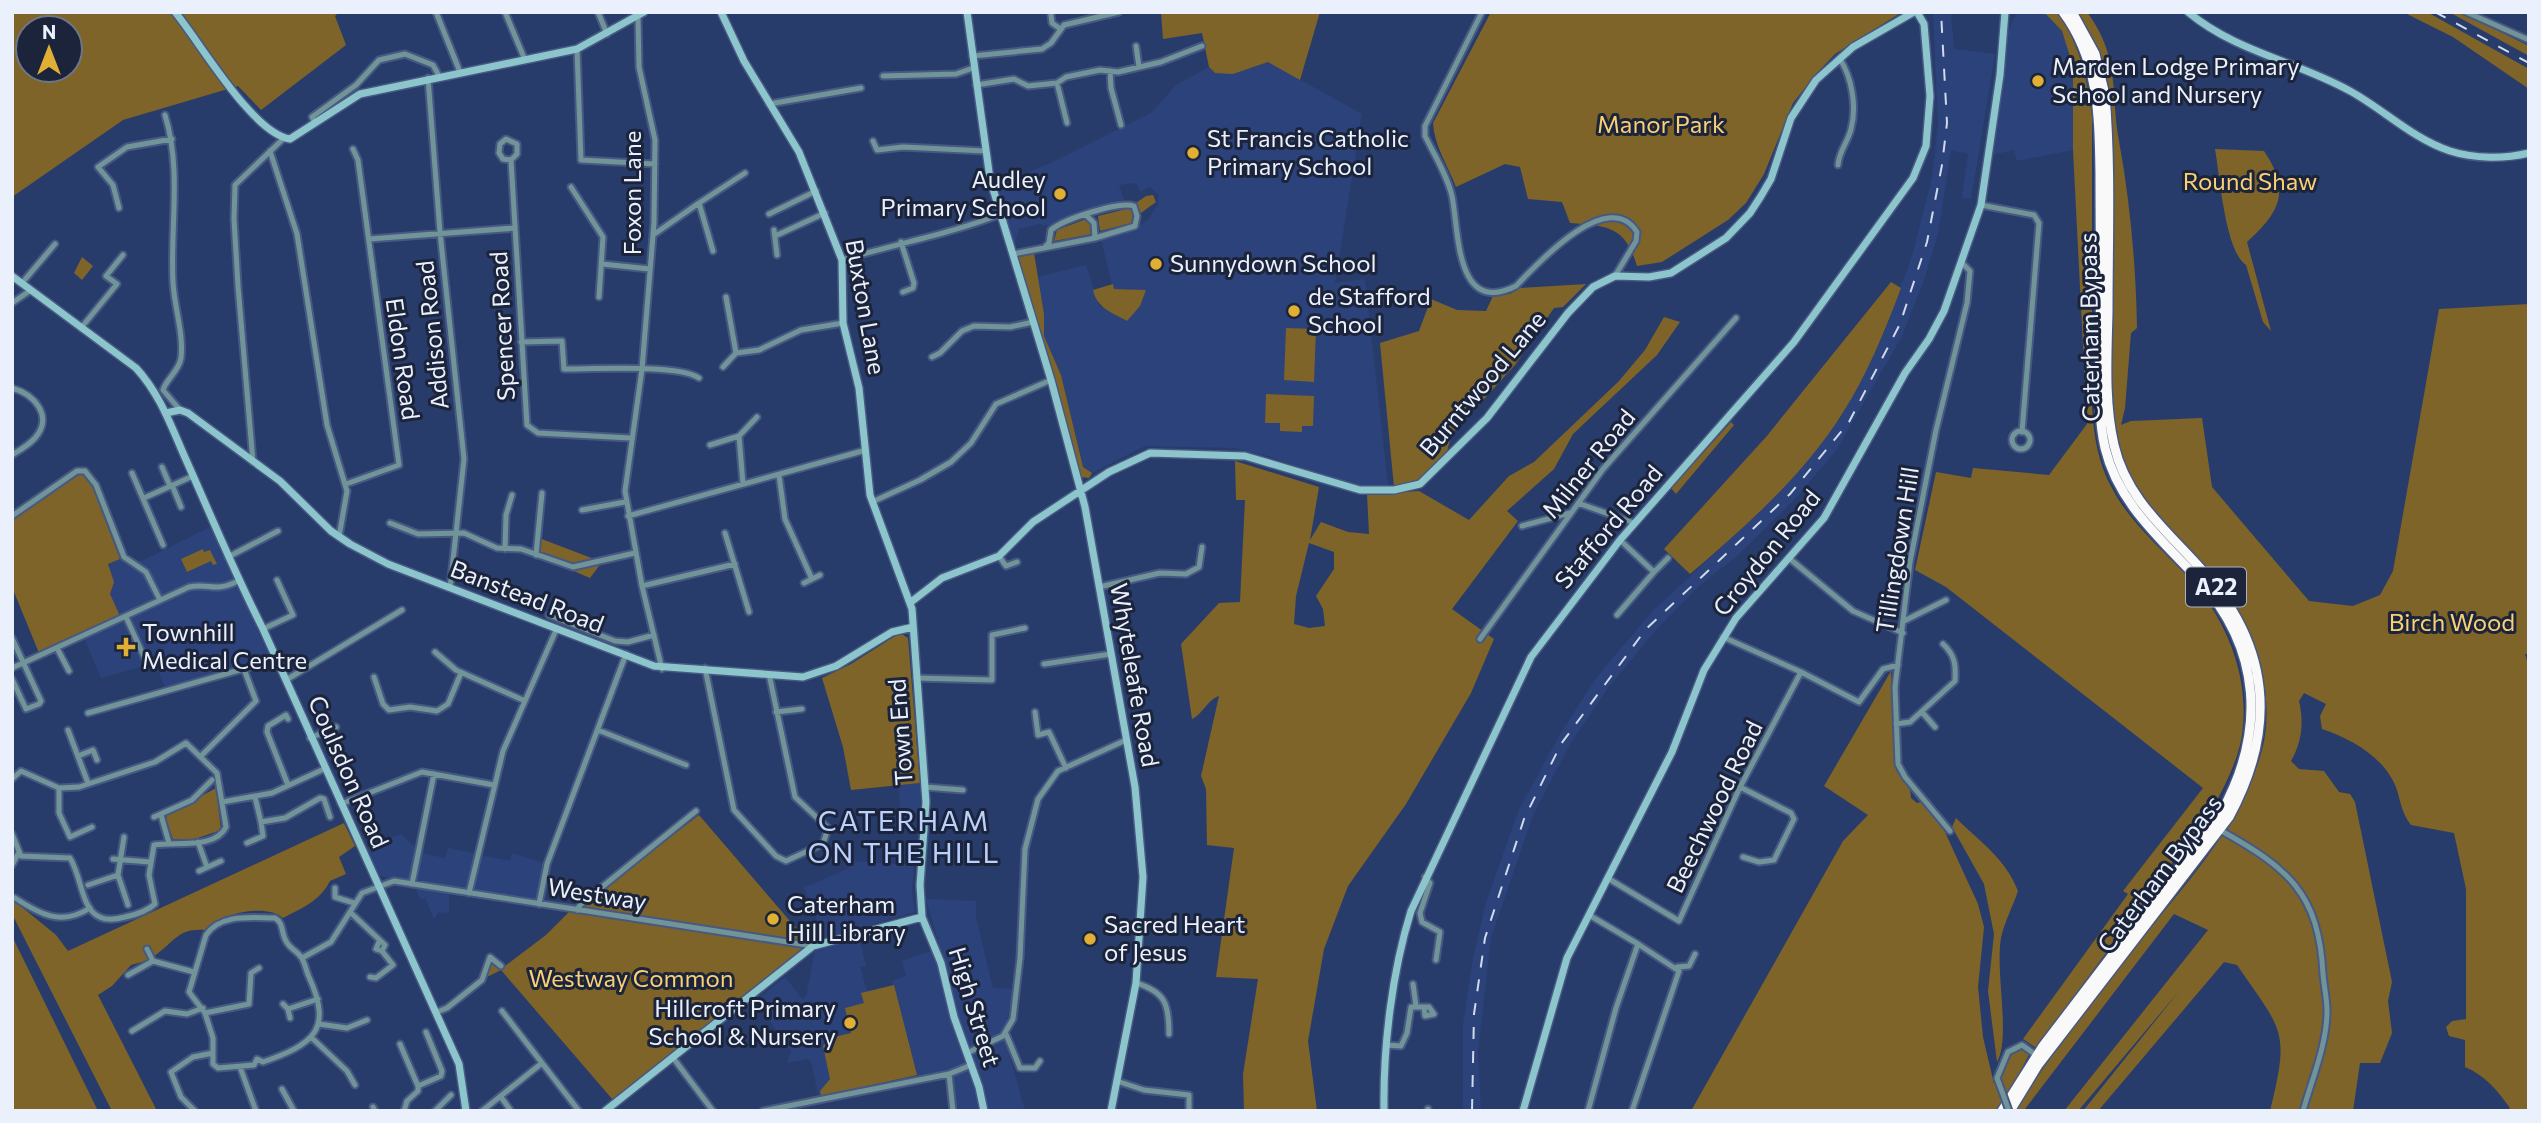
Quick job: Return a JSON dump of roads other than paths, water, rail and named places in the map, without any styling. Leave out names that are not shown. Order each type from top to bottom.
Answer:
[{"type":"highway","name":"Caterham Bypass","points":[[2002,1111],[2036,1055],[2221,813],[2241,771],[2252,713],[2247,667],[2233,628],[2211,594],[2133,510],[2115,478],[2105,448],[2099,398],[2099,110],[2088,59],[2063,12]]},
{"type":"highway","name":"Caterham Bypass","points":[[2010,1111],[2038,1065],[2220,830],[2241,795],[2257,748],[2261,719],[2258,675],[2248,640],[2230,606],[2145,510],[2125,478],[2117,458],[2108,399],[2105,95],[2095,54],[2072,12]]},
{"type":"street","points":[[175,12],[197,38],[229,86],[275,134],[284,138]]},
{"type":"street","points":[[436,12],[460,72]]},
{"type":"street","points":[[505,12],[524,60]]},
{"type":"street","points":[[598,12],[607,34]]},
{"type":"street","name":"Buxton Lane","points":[[721,12],[731,37],[799,152],[817,190],[842,260],[843,324],[859,388],[872,502],[911,602],[913,627]]},
{"type":"street","name":"Whyteleafe Road","points":[[967,12],[985,151],[1032,322],[1051,380],[1079,492],[1099,587],[1142,838],[1143,877],[1136,983],[1111,1111]]},
{"type":"street","points":[[972,56],[1042,49],[1051,44],[1059,28],[1119,12]]},
{"type":"street","points":[[1482,12],[1425,126],[1426,136],[1451,194],[1459,256],[1464,268],[1479,287],[1488,292],[1507,291],[1516,286],[1574,232],[1590,223],[1624,220],[1637,232],[1636,241],[1615,276],[1649,277],[1671,273],[1726,238],[1750,213],[1771,179],[1798,104],[1816,80],[1853,47],[1916,12]]},
{"type":"street","name":"Stafford Road","points":[[1384,1111],[1385,1045],[1399,950],[1424,877],[1440,852],[1531,657],[1634,523],[1794,342],[1913,178],[1926,146],[1930,96],[1924,24],[1916,12]]},
{"type":"street","name":"Croydon Road","points":[[1523,1111],[1558,986],[1589,915],[1672,752],[1704,670],[1723,637],[1824,518],[1842,490],[1905,373],[1934,330],[1963,264],[1981,205],[2000,75],[2005,12]]},
{"type":"street","points":[[2188,12],[2222,37],[2352,92],[2420,137],[2449,151],[2486,157],[2529,153]]},
{"type":"street","points":[[2466,12],[2529,40]]},
{"type":"street","points":[[253,462],[238,286],[235,185],[284,138],[296,136],[360,94],[577,49],[641,15]]},
{"type":"street","name":"Foxon Lane","points":[[641,15],[639,67],[655,140],[653,235],[642,369],[630,438],[625,502],[653,635],[663,669]]},
{"type":"street","points":[[1051,15],[1052,23],[1059,28]]},
{"type":"street","points":[[1136,46],[1139,67]]},
{"type":"street","points":[[976,85],[1014,79],[1028,86],[1057,83],[1066,77],[1139,67],[1202,46]]},
{"type":"street","points":[[577,49],[581,160],[654,163]]},
{"type":"street","points":[[315,123],[312,117],[356,85],[379,60],[405,54],[433,65],[439,76]]},
{"type":"street","points":[[1838,165],[1839,153],[1851,130],[1853,103],[1848,75],[1840,59]]},
{"type":"street","points":[[883,76],[956,74],[973,68]]},
{"type":"street","points":[[1110,71],[1111,88],[1121,125]]},
{"type":"street","name":"Addison Road","points":[[428,78],[440,232],[464,459],[454,533],[454,572],[450,588]]},
{"type":"street","points":[[1057,83],[1067,123]]},
{"type":"street","points":[[769,104],[861,88]]},
{"type":"street","points":[[165,116],[172,139],[173,285],[181,355],[179,368],[163,390],[180,410],[166,413]]},
{"type":"street","points":[[119,208],[113,186],[98,167],[127,147],[172,139]]},
{"type":"street","points":[[873,141],[877,150],[903,146],[985,151]]},
{"type":"street","name":"Eldon Road","points":[[346,484],[358,477],[399,466],[358,160],[353,149]]},
{"type":"street","points":[[270,151],[297,234],[327,425],[346,484],[347,497],[339,537]]},
{"type":"street","name":"Spencer Road","points":[[511,160],[525,418],[530,429],[538,433],[630,438]]},
{"type":"street","points":[[653,235],[745,173]]},
{"type":"street","points":[[570,187],[603,237],[598,297]]},
{"type":"street","points":[[769,214],[817,190]]},
{"type":"street","points":[[699,203],[713,251]]},
{"type":"street","points":[[1013,254],[1044,248],[1095,238],[1135,226],[1137,211],[1129,204],[1056,226],[1044,248]]},
{"type":"street","points":[[1981,205],[2034,215],[2039,223],[2022,432]]},
{"type":"street","points":[[777,255],[774,233],[825,213]]},
{"type":"street","points":[[842,260],[901,242],[969,227],[1001,214]]},
{"type":"street","points":[[1086,215],[1094,223],[1095,238]]},
{"type":"street","points":[[369,239],[515,228]]},
{"type":"street","points":[[901,242],[914,283],[913,288],[903,292]]},
{"type":"street","points":[[22,283],[55,244]]},
{"type":"street","points":[[81,328],[117,285],[106,276],[123,255]]},
{"type":"street","points":[[602,264],[650,269]]},
{"type":"street","name":"Tillingdown Hill","points":[[1950,831],[1905,777],[1898,764],[1896,724],[1898,665],[1910,562],[1936,430],[1967,303],[1970,271],[1963,264]]},
{"type":"street","name":"Coulsdon Road","points":[[12,276],[136,368],[148,382],[166,413],[238,581],[263,629],[377,886],[437,1012],[462,1073],[466,1111]]},
{"type":"street","name":"Burntwood Lane","points":[[911,602],[942,578],[999,556],[1033,522],[1109,472],[1142,455],[1180,452],[1245,456],[1360,490],[1407,489],[1435,472],[1486,418],[1581,298],[1592,287],[1615,276]]},
{"type":"street","points":[[12,303],[30,290]]},
{"type":"street","points":[[726,297],[736,354]]},
{"type":"street","name":"Milner Road","points":[[1480,639],[1604,469],[1736,318]]},
{"type":"street","points":[[932,357],[940,353],[961,331],[974,326],[1010,327],[1032,322]]},
{"type":"street","points":[[723,367],[736,354],[759,349],[801,330],[843,324]]},
{"type":"street","points":[[521,342],[562,341],[564,369],[642,369],[692,373],[699,378]]},
{"type":"street","points":[[872,502],[951,462],[965,451],[996,404],[1051,380]]},
{"type":"street","points":[[12,388],[27,392],[38,403],[42,415],[40,431],[33,440],[12,455]]},
{"type":"street","name":"Banstead Road","points":[[180,410],[280,481],[339,537],[388,564],[663,669],[705,668],[803,677],[836,666],[892,632],[913,627]]},
{"type":"street","points":[[710,445],[739,436],[757,417]]},
{"type":"street","points":[[739,436],[743,484]]},
{"type":"street","points":[[628,516],[866,450]]},
{"type":"street","points":[[162,467],[181,507]]},
{"type":"street","points":[[12,516],[77,471],[85,471],[96,485],[124,557],[146,572],[160,600]]},
{"type":"street","points":[[132,472],[163,545]]},
{"type":"street","points":[[779,475],[785,519],[812,579]]},
{"type":"street","points":[[144,498],[193,476]]},
{"type":"street","points":[[536,555],[542,493]]},
{"type":"street","points":[[505,549],[506,514],[512,495]]},
{"type":"street","points":[[582,510],[625,502]]},
{"type":"street","points":[[1578,503],[1634,523]]},
{"type":"street","points":[[1522,526],[1570,513]]},
{"type":"street","points":[[390,523],[418,534],[454,533],[474,536],[505,549],[521,549],[566,565],[582,567],[635,553]]},
{"type":"street","points":[[228,557],[278,531]]},
{"type":"street","points":[[725,533],[749,612]]},
{"type":"street","points":[[1620,540],[1654,572]]},
{"type":"street","points":[[1099,587],[1160,573],[1186,574],[1199,567],[1202,547]]},
{"type":"street","points":[[999,556],[1006,566],[1017,562]]},
{"type":"street","points":[[1617,615],[1668,558]]},
{"type":"street","points":[[1790,559],[1853,611],[1903,633]]},
{"type":"street","points":[[642,586],[735,564]]},
{"type":"street","points":[[804,583],[820,575]]},
{"type":"street","points":[[263,629],[293,615],[277,580]]},
{"type":"street","points":[[12,668],[189,587],[199,585],[219,589],[238,581]]},
{"type":"street","points":[[1904,621],[1946,600]]},
{"type":"street","points":[[286,680],[402,610]]},
{"type":"street","points":[[549,615],[615,641],[628,642],[653,635]]},
{"type":"street","points":[[126,617],[146,661]]},
{"type":"street","name":"Town End","points":[[913,627],[925,787],[920,885],[922,917]]},
{"type":"street","points":[[469,892],[503,751],[557,628]]},
{"type":"street","points":[[916,678],[992,680],[992,635],[1025,628]]},
{"type":"street","points":[[1723,637],[1859,702],[1883,668],[1898,665]]},
{"type":"street","points":[[12,638],[41,701],[39,704],[26,709],[12,678]]},
{"type":"street","points":[[1896,724],[1910,722],[1955,681],[1956,664],[1951,652],[1943,644]]},
{"type":"street","points":[[57,648],[69,671]]},
{"type":"street","points":[[435,652],[461,673],[524,701]]},
{"type":"street","points":[[539,904],[547,864],[626,654]]},
{"type":"street","points":[[1044,664],[1111,654]]},
{"type":"street","points":[[88,713],[268,662]]},
{"type":"street","points":[[705,668],[734,810],[779,860],[791,859],[823,844],[828,828],[795,797],[769,674]]},
{"type":"street","points":[[202,755],[256,701],[244,669]]},
{"type":"street","name":"Beechwood Road","points":[[1609,879],[1679,921],[1740,788],[1801,672]]},
{"type":"street","points":[[374,677],[383,704],[389,710],[410,707],[437,711],[448,704],[461,673]]},
{"type":"street","points":[[776,712],[802,709]]},
{"type":"street","points":[[1035,712],[1038,735],[1049,732],[1066,768]]},
{"type":"street","points":[[1922,712],[1934,727]]},
{"type":"street","points":[[288,719],[286,715],[268,726],[270,745],[288,785]]},
{"type":"street","points":[[310,738],[336,727]]},
{"type":"street","points":[[68,730],[88,783]]},
{"type":"street","points":[[598,730],[685,765]]},
{"type":"street","points":[[1040,1061],[1035,1068],[1020,1068],[1006,1034],[1017,1000],[1025,849],[1038,799],[1058,771],[1126,740]]},
{"type":"street","points":[[12,779],[21,771],[59,788],[70,789],[164,759],[182,743],[202,755],[217,773],[225,831],[198,842],[154,845],[149,875],[155,899],[151,907],[114,920],[104,919],[90,908],[70,858],[46,859],[18,854]]},
{"type":"street","points":[[78,756],[93,750],[97,760]]},
{"type":"street","points":[[222,802],[255,797],[324,769]]},
{"type":"street","points":[[341,804],[415,774],[434,774],[494,785]]},
{"type":"street","points":[[412,884],[434,774]]},
{"type":"street","points":[[155,817],[192,800],[212,780]]},
{"type":"street","points":[[925,787],[963,790]]},
{"type":"street","points":[[59,788],[60,813],[74,845]]},
{"type":"street","points":[[1740,788],[1791,813],[1794,819],[1774,860],[1759,862],[1743,857]]},
{"type":"street","points":[[247,843],[263,836],[255,797]]},
{"type":"street","points":[[261,822],[285,818],[320,798],[324,799],[330,817]]},
{"type":"street","points":[[578,910],[581,904],[696,811]]},
{"type":"street","points":[[161,815],[169,843]]},
{"type":"street","points":[[70,837],[92,827]]},
{"type":"street","points":[[2220,830],[2277,866],[2305,898],[2319,929],[2327,1012],[2325,1031],[2303,1111]]},
{"type":"street","points":[[12,834],[18,854],[12,865]]},
{"type":"street","points":[[124,837],[118,875],[128,905]]},
{"type":"street","points":[[198,842],[207,867]]},
{"type":"street","points":[[113,859],[150,862]]},
{"type":"street","points":[[199,870],[221,860]]},
{"type":"street","points":[[88,885],[118,875]]},
{"type":"street","points":[[1424,877],[1430,883],[1420,913],[1422,922],[1440,932],[1436,960]]},
{"type":"street","name":"Westway","points":[[377,886],[394,881],[813,946]]},
{"type":"street","points":[[302,958],[331,942],[362,893],[377,886]]},
{"type":"street","points":[[335,888],[335,897],[354,903]]},
{"type":"street","points":[[15,898],[50,918],[77,917],[90,908]]},
{"type":"street","points":[[349,912],[368,926],[379,942],[376,950],[382,951],[393,965],[376,978],[370,977]]},
{"type":"street","points":[[1589,915],[1679,971],[1632,1111]]},
{"type":"street","points":[[605,1111],[674,1059],[813,946],[922,917]]},
{"type":"street","name":"High Street","points":[[922,917],[942,963],[954,1017],[984,1111]]},
{"type":"street","points":[[228,919],[279,920],[286,942],[302,958],[318,999],[319,1024],[312,1038],[263,1062],[257,1059],[254,1065],[215,1067],[213,1038],[204,1011],[190,992],[206,935],[211,928],[228,919]]},
{"type":"street","points":[[1588,1111],[1616,1008],[1638,944]]},
{"type":"street","points":[[147,949],[153,961]]},
{"type":"street","points":[[1674,966],[1689,966],[1695,954]]},
{"type":"street","points":[[437,1012],[447,1008],[482,980],[490,955],[501,966]]},
{"type":"street","points":[[128,975],[153,961],[194,972]]},
{"type":"street","points":[[132,1031],[165,1011],[187,1014],[249,1004],[251,973],[259,968]]},
{"type":"street","points":[[1136,983],[1155,989],[1165,1002],[1170,1034]]},
{"type":"street","points":[[1413,984],[1416,1006]]},
{"type":"street","points":[[288,1009],[318,999]]},
{"type":"street","points":[[163,1003],[165,1011]]},
{"type":"street","points":[[283,1004],[288,1009],[290,1018]]},
{"type":"street","points":[[1385,1045],[1401,1046],[1407,1033],[1411,1007],[1424,1007]]},
{"type":"street","points":[[502,1011],[579,1111]]},
{"type":"street","points":[[319,1024],[342,1028],[359,1027],[367,1020]]},
{"type":"street","points":[[418,1086],[441,1076],[442,1071],[426,1032]]},
{"type":"street","points":[[967,1053],[1006,1034]]},
{"type":"street","points":[[312,1038],[346,1071],[355,1085]]},
{"type":"street","points":[[400,1044],[418,1086],[418,1091],[407,1101],[405,1110]]},
{"type":"street","points":[[2010,1111],[1997,1078],[2008,1052],[2017,1045],[2036,1055]]},
{"type":"street","points":[[195,1111],[181,1097],[171,1072],[193,1057],[213,1053]]},
{"type":"street","points":[[674,1059],[713,1111]]},
{"type":"street","points":[[482,1111],[542,1063]]},
{"type":"street","points":[[763,1111],[949,1074],[971,1065]]},
{"type":"street","points":[[240,1067],[256,1111]]},
{"type":"street","points":[[949,1074],[953,1111]]},
{"type":"street","points":[[1117,1081],[1144,1090],[1189,1095],[1189,1111]]},
{"type":"street","points":[[282,1089],[293,1111]]},
{"type":"street","points":[[435,1111],[451,1094]]},
{"type":"street","points":[[501,1097],[511,1111]]},
{"type":"railway","points":[[1472,1111],[1474,1014],[1485,938],[1524,819],[1561,744],[1646,629],[1790,494],[1849,422],[1900,324],[1927,242],[1942,165],[1947,123],[1941,12]]},
{"type":"railway","points":[[2435,12],[2529,63]]},
{"type":"place","name":"Marden Lodge Primary School and Nursery","points":[[2038,81]]},
{"type":"place","name":"St Francis Catholic Primary School","points":[[1193,153]]},
{"type":"place","name":"Audley Primary School","points":[[1060,194]]},
{"type":"place","name":"Sunnydown School","points":[[1156,264]]},
{"type":"place","name":"de Stafford School","points":[[1294,311]]},
{"type":"place","name":"Townhill Medical Centre","points":[[126,647]]},
{"type":"place","name":"Caterham Hill Library","points":[[773,919]]},
{"type":"place","name":"Sacred Heart of Jesus","points":[[1090,939]]},
{"type":"place","name":"Hillcroft Primary School & Nursery","points":[[850,1023]]},
{"type":"district","name":"CATERHAM ON THE HILL","points":[[904,837]]},
{"type":"park label","name":"Manor Park","points":[[1661,125]]},
{"type":"park label","name":"Round Shaw","points":[[2250,182]]},
{"type":"park label","name":"Birch Wood","points":[[2452,623]]},
{"type":"park label","name":"Westway Common","points":[[631,979]]}]
